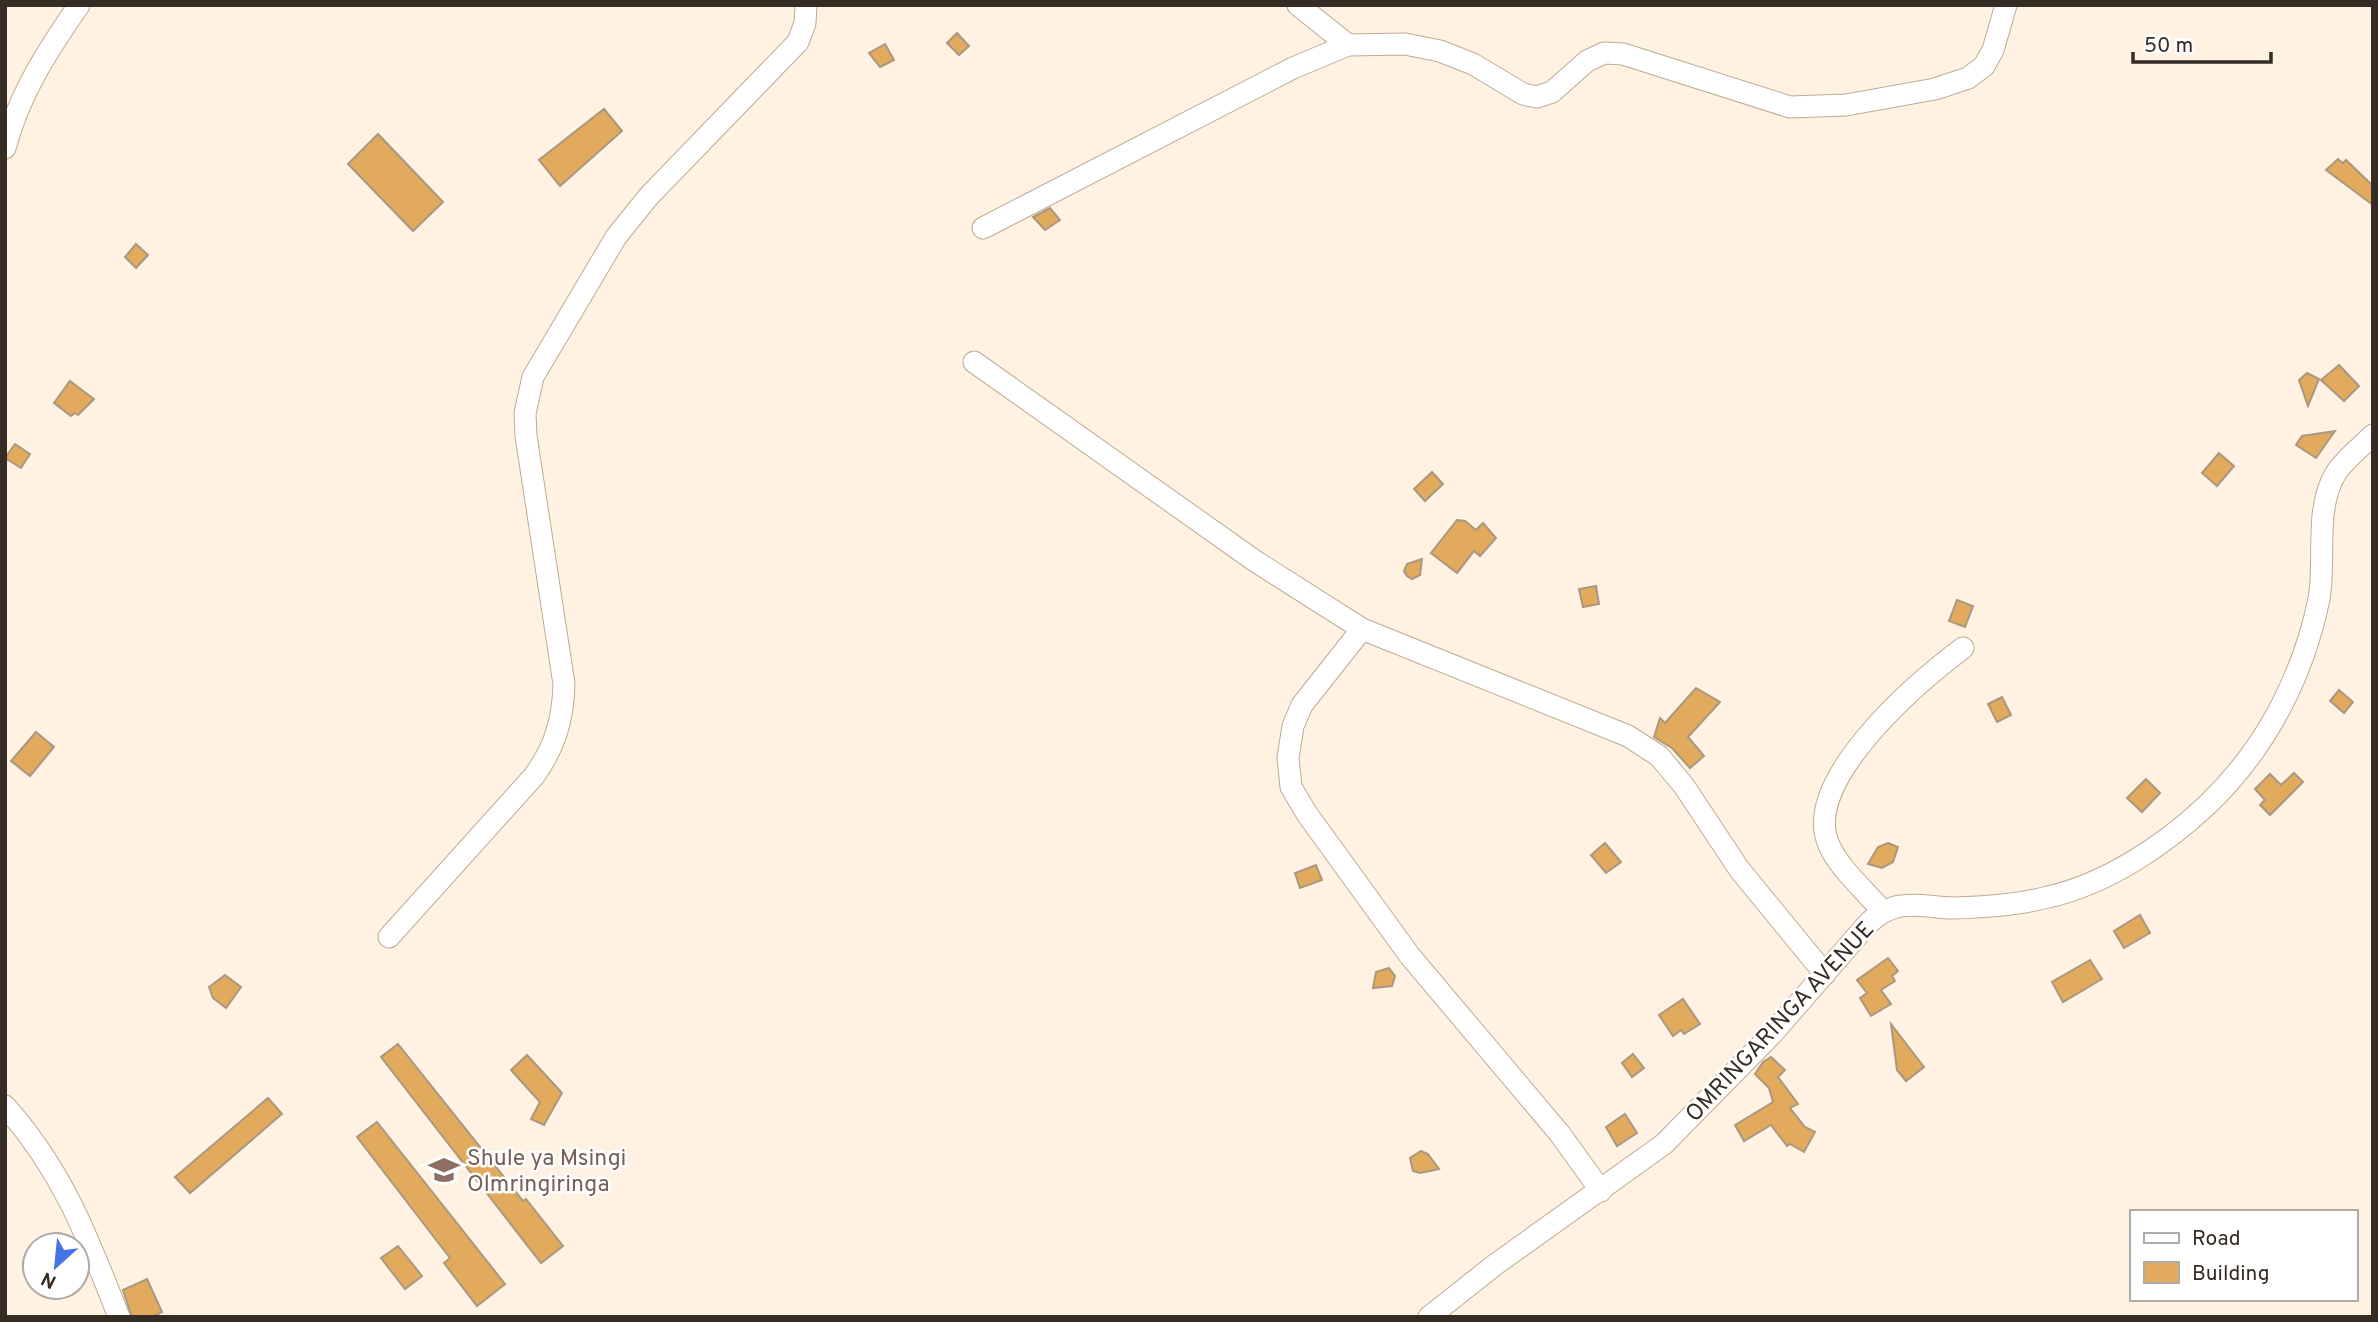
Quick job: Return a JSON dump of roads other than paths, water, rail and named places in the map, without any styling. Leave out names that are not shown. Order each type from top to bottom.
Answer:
[{"type":"street","points":[[5,148],[22,98],[39,63],[79,5]]},
{"type":"street","points":[[389,937],[534,776],[549,755],[561,719],[564,684],[526,436],[525,413],[533,377],[630,218],[798,41],[805,23],[806,5]]},
{"type":"street","points":[[1298,5],[1348,45]]},
{"type":"street","points":[[983,228],[1293,68],[1348,45],[1405,44],[1440,51],[1473,64],[1523,94],[1537,97],[1552,92],[1587,61],[1604,53],[1623,54],[1790,107],[1846,105],[1936,89],[1968,78],[1984,66],[1993,50],[2006,5]]},
{"type":"street","points":[[974,362],[1255,561],[1362,629],[1628,736],[1659,755],[1684,786],[1739,869],[1825,974]]},
{"type":"street","name":"OMRINGARINGA AVENUE","points":[[1429,1317],[1496,1264],[1664,1144],[1772,1034],[1874,918],[1883,912],[1903,905],[1953,908],[2000,905],[2048,898],[2085,886],[2135,858],[2206,806],[2256,750],[2287,694],[2312,628],[2320,595],[2324,527],[2332,482],[2337,471],[2373,435]]},
{"type":"street","points":[[1362,629],[1321,678],[1298,716],[1288,758],[1291,787],[1307,814],[1410,956],[1537,1105],[1601,1191]]},
{"type":"street","points":[[1883,912],[1828,844],[1825,821],[1835,787],[1857,748],[1885,714],[1923,679],[1964,648]]},
{"type":"street","points":[[5,1106],[43,1152],[64,1186],[78,1213],[119,1317]]},
{"type":"place","name":"Shule ya Msingi Olmringiringa","points":[[444,1170]]}]
